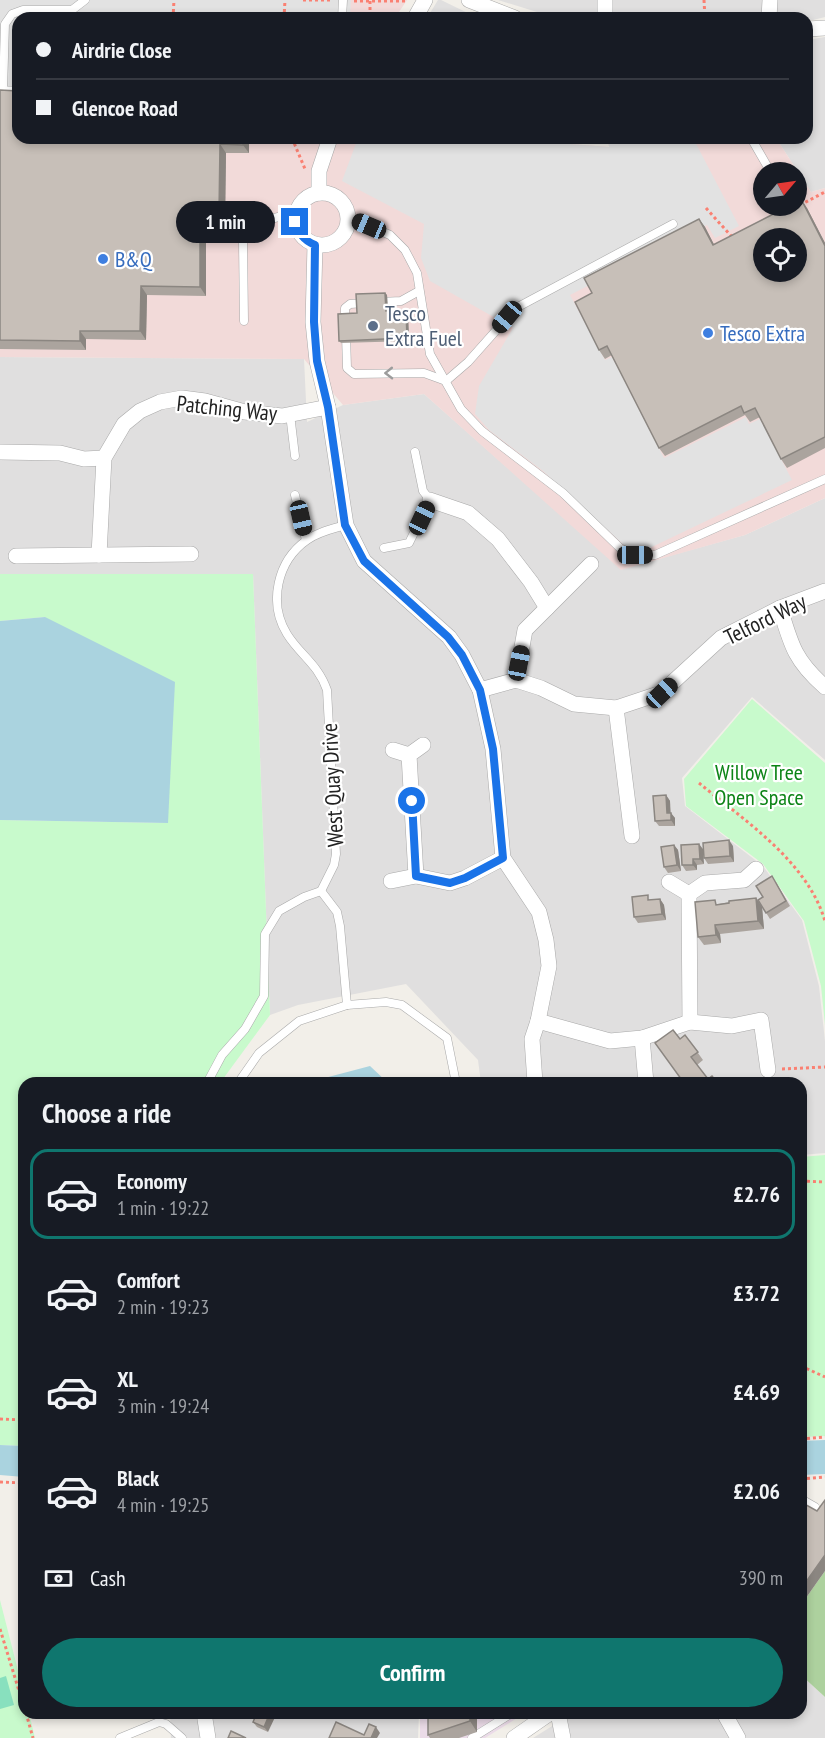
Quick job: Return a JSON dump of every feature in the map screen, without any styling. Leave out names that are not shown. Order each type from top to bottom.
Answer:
[{"type":"street","points":[[469,0],[497,12]]},
{"type":"street","points":[[320,193],[319,171],[328,144]]},
{"type":"street","points":[[320,193],[329,194],[343,204],[348,217],[347,226],[337,241],[324,246],[315,245],[300,235],[295,222],[296,213],[306,198],[320,193]]},
{"type":"street","points":[[315,245],[314,322],[317,361],[328,407],[345,525],[364,561],[448,637],[462,655],[480,690],[493,749],[503,858],[539,912],[549,966],[532,1039],[535,1077]]},
{"type":"street","name":"Patching Way","points":[[99,555],[104,458],[124,424],[140,411],[160,402],[182,398],[205,401],[245,412],[282,416],[328,407]]},
{"type":"street","points":[[0,452],[60,453],[84,459],[104,458]]},
{"type":"street","points":[[430,500],[468,513],[498,539],[531,582],[547,608]]},
{"type":"street","points":[[16,556],[191,554]]},
{"type":"street","points":[[480,690],[516,680],[525,630],[591,564]]},
{"type":"street","name":"Telford Way","points":[[516,680],[541,688],[574,704],[616,708],[662,693],[721,638],[780,608],[825,591]]},
{"type":"street","points":[[780,608],[792,649],[807,672],[825,687]]},
{"type":"street","points":[[616,708],[632,836]]},
{"type":"street","points":[[409,755],[423,745]]},
{"type":"street","points":[[393,750],[409,755]]},
{"type":"street","points":[[409,755],[416,876]]},
{"type":"street","points":[[392,881],[416,876],[450,883],[465,878],[503,858]]},
{"type":"street","points":[[689,894],[705,883],[744,880],[756,869]]},
{"type":"street","points":[[669,882],[689,894]]},
{"type":"street","points":[[689,894],[690,1022]]},
{"type":"street","points":[[538,1021],[610,1041],[642,1038],[690,1022],[732,1026],[761,1013],[768,1070]]},
{"type":"street","points":[[642,1038],[645,1077]]},
{"type":"street","points":[[205,1719],[208,1738]]},
{"type":"street","points":[[514,1738],[541,1719]]},
{"type":"street","points":[[559,1719],[563,1738]]},
{"type":"street","points":[[727,1719],[738,1738]]},
{"type":"lane","points":[[18,12],[72,10],[85,0]]},
{"type":"lane","points":[[12,14],[5,24],[3,90],[12,91]]},
{"type":"lane","points":[[754,144],[765,162]]},
{"type":"lane","points":[[244,321],[243,241],[247,231],[269,219],[296,213]]},
{"type":"lane","points":[[348,217],[390,235],[405,250],[417,273],[430,354],[461,409],[482,431],[563,493],[621,548],[635,555],[655,555],[825,479]]},
{"type":"lane","points":[[446,381],[468,362],[516,308],[673,224]]},
{"type":"lane","points":[[420,291],[401,302],[350,304],[345,308],[347,368],[354,374],[424,373],[446,381]]},
{"type":"lane","points":[[290,414],[295,456]]},
{"type":"lane","points":[[384,548],[409,543],[430,500],[423,491],[415,452]]},
{"type":"lane","points":[[295,495],[306,540]]},
{"type":"lane","name":"West Quay Drive","points":[[321,891],[334,865],[336,854],[327,690],[321,674],[287,635],[277,614],[277,585],[289,556],[306,540],[345,525]]},
{"type":"lane","points":[[210,1077],[222,1055],[245,1029],[264,996],[265,934],[279,911],[304,897],[321,891],[337,912],[347,1005]]},
{"type":"lane","points":[[242,1077],[260,1053],[299,1021],[347,1005],[386,1002],[402,1005],[447,1038],[455,1077]]},
{"type":"lane","points":[[807,1503],[815,1508]]},
{"type":"lane","points":[[472,1738],[502,1719]]},
{"type":"lane","points":[[120,1738],[159,1722],[182,1738]]},
{"type":"path","points":[[303,0],[409,2]]},
{"type":"path","points":[[295,144],[305,169]]},
{"type":"path","points":[[807,201],[825,192]]},
{"type":"path","points":[[706,208],[732,237],[743,232]]},
{"type":"path","points":[[699,783],[772,843],[802,876],[825,918]]},
{"type":"path","points":[[768,1070],[825,1067]]},
{"type":"path","points":[[807,1181],[825,1182]]},
{"type":"path","points":[[807,1369],[825,1377]]},
{"type":"path","points":[[0,1419],[18,1420]]},
{"type":"path","points":[[807,1438],[825,1437]]},
{"type":"path","points":[[807,1478],[825,1477]]},
{"type":"path","points":[[0,1482],[18,1483]]},
{"type":"path","points":[[0,1629],[18,1688]]},
{"type":"path","points":[[28,1719],[33,1738]]},
{"type":"shaded area","points":[[0,0],[407,0],[399,12],[12,12],[12,144],[570,144],[609,147],[609,144],[780,144],[792,162],[753,162],[753,216],[807,216],[807,186],[811,192],[825,188],[825,498],[745,535],[621,570],[424,394],[343,405],[304,359],[0,357]]},
{"type":"shaded area","points":[[0,0],[351,0],[350,12],[12,12],[12,99],[0,99]]},
{"type":"shaded area","points":[[438,0],[441,0],[466,12],[431,12]]},
{"type":"shaded area","points":[[498,0],[825,0],[825,17],[813,20],[813,12],[537,12]]},
{"type":"shaded area","points":[[825,37],[825,188],[811,192],[807,186],[807,162],[792,162],[780,144],[813,144],[813,39]]},
{"type":"shaded area","points":[[356,144],[570,144],[609,147],[609,144],[696,144],[739,226],[715,238],[707,225],[570,295],[605,360],[612,357],[664,458],[746,417],[749,424],[760,419],[792,480],[635,555],[543,471],[489,430],[475,414],[479,386],[513,328],[430,281],[421,258],[424,224],[342,181]]},
{"type":"shaded area","points":[[0,357],[304,359],[307,422],[343,405],[424,394],[622,569],[745,535],[825,498],[825,760],[752,697],[682,778],[685,806],[763,866],[802,920],[819,986],[825,1041],[825,1153],[807,1154],[807,1077],[480,1077],[478,1060],[406,984],[298,1005],[270,1015],[253,574],[0,574]]},
{"type":"shaded area","points":[[807,1680],[825,1697],[825,1738],[533,1738],[563,1719],[807,1719]]},
{"type":"shaded area","points":[[170,1719],[419,1719],[418,1738],[171,1738]]},
{"type":"shaded area","points":[[420,1719],[515,1719],[485,1738],[420,1738]]},
{"type":"green space","points":[[0,574],[253,574],[270,1015],[224,1077],[18,1077],[18,1446],[0,1445],[0,820],[168,823],[45,617],[0,621]]},
{"type":"green space","name":"Willow Tree Open Space","points":[[752,699],[825,763],[825,1025],[821,986],[804,921],[763,864],[686,806],[684,779]]},
{"type":"green space","points":[[825,1155],[825,1436],[807,1437],[807,1156]]},
{"type":"green space","points":[[825,1571],[825,1697],[807,1680],[807,1596]]},
{"type":"green space","points":[[0,1600],[18,1670],[18,1719],[30,1719],[35,1738],[0,1738]]},
{"type":"green space","points":[[6,1676],[14,1705],[0,1709],[0,1678]]},
{"type":"water","points":[[45,617],[175,682],[168,823],[0,820],[0,621]]},
{"type":"water","points":[[370,1066],[382,1077],[328,1077]]},
{"type":"water","points":[[825,1440],[825,1474],[807,1475],[807,1441]]},
{"type":"water","points":[[0,1445],[18,1446],[18,1476],[0,1475]]},
{"type":"building","name":"B&Q","points":[[0,90],[12,91],[12,144],[220,144],[219,214],[200,214],[200,287],[141,286],[140,331],[80,331],[80,341],[0,340]]},
{"type":"building","name":"Tesco Extra","points":[[807,211],[825,246],[825,437],[781,459],[755,408],[744,413],[741,406],[659,448],[607,346],[599,350],[575,302],[592,293],[584,278],[699,219],[713,245],[770,216],[807,216]]},
{"type":"building","points":[[385,293],[386,311],[406,310],[407,338],[339,341],[338,314],[357,313],[356,294]]},
{"type":"building","points":[[666,795],[667,813],[671,813],[671,820],[655,821],[653,796]]},
{"type":"building","points":[[729,840],[730,856],[704,858],[703,843]]},
{"type":"building","points":[[699,844],[700,859],[693,859],[693,865],[682,865],[681,845]]},
{"type":"building","points":[[674,845],[677,865],[664,867],[661,847]]},
{"type":"building","points":[[772,876],[786,901],[766,913],[758,900],[763,897],[756,886]]},
{"type":"building","points":[[648,895],[648,900],[660,899],[662,914],[634,917],[632,897]]},
{"type":"building","points":[[756,898],[758,921],[715,925],[716,935],[698,937],[695,902],[715,900],[716,905]]},
{"type":"building","points":[[673,1030],[680,1039],[685,1035],[698,1052],[691,1057],[706,1077],[680,1077],[655,1043]]},
{"type":"building","points":[[825,1500],[825,1555],[807,1580],[807,1505],[817,1511]]},
{"type":"building","points":[[254,1719],[267,1719],[264,1727],[253,1722]]},
{"type":"building","points":[[428,1719],[470,1719],[470,1721],[428,1735]]},
{"type":"building","points":[[336,1722],[364,1735],[369,1724],[376,1727],[371,1738],[329,1738]]},
{"type":"building","points":[[231,1731],[246,1738],[228,1738]]},
{"type":"place","name":"B&Q","points":[[103,259]]},
{"type":"place","name":"Tesco Extra Fuel","points":[[373,326]]},
{"type":"place","name":"Tesco Extra","points":[[708,333]]},
{"type":"route","points":[[295,222],[300,235],[315,245],[314,322],[317,361],[328,407],[345,525],[364,561],[448,637],[462,655],[480,690],[493,749],[503,858],[465,878],[450,883],[416,876],[412,801]]}]
